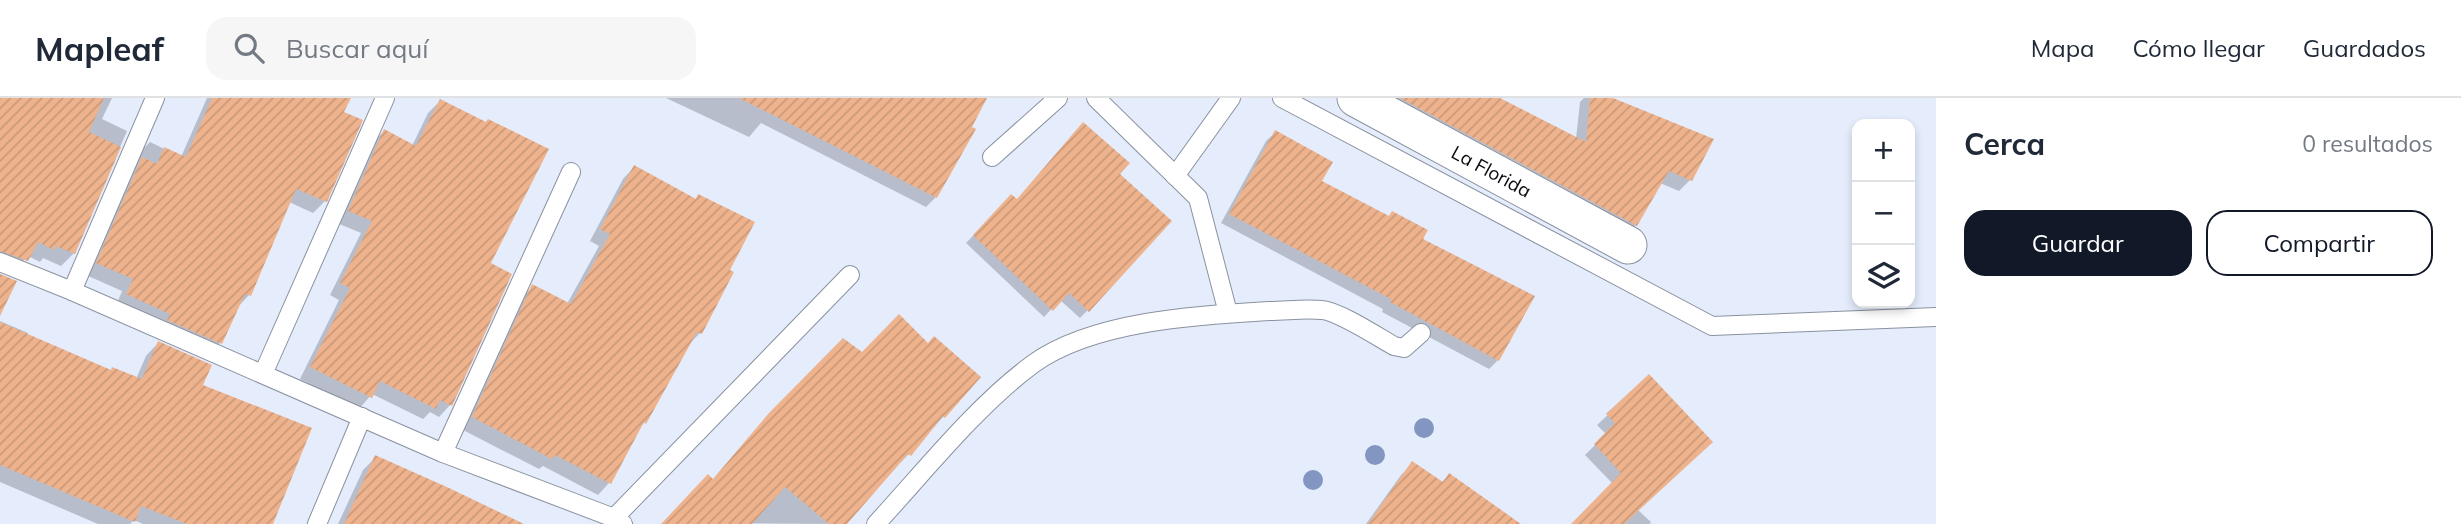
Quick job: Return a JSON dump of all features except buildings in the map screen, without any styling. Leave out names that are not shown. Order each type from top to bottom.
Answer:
[{"type":"street","name":"La Florida","points":[[1356,98],[1628,245]]},
{"type":"lane","points":[[72,291],[155,98]]},
{"type":"lane","points":[[263,373],[385,98]]},
{"type":"lane","points":[[992,157],[1058,98]]},
{"type":"lane","points":[[1096,98],[1198,198],[1228,313]]},
{"type":"lane","points":[[1175,176],[1231,98]]},
{"type":"lane","points":[[1282,98],[1712,326],[1936,317]]},
{"type":"lane","points":[[443,453],[571,172]]},
{"type":"lane","points":[[0,262],[263,373],[443,453],[619,521],[850,275]]},
{"type":"lane","points":[[876,524],[995,395],[1035,363],[1081,339],[1147,324],[1228,313],[1325,310],[1394,346],[1404,348],[1421,333]]},
{"type":"lane","points":[[317,524],[362,417]]}]
